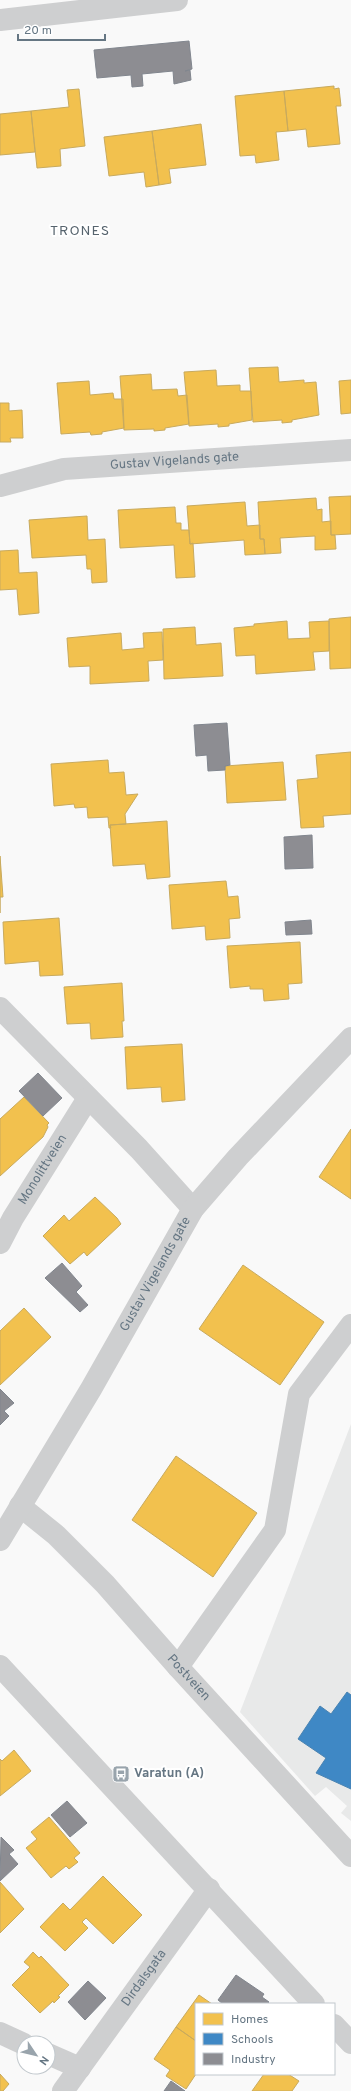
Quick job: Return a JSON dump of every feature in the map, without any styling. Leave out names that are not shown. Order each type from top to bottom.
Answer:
[{"type":"street","points":[[0,20],[136,2],[178,0]]},
{"type":"street","name":"Gustav Vigelands gate","points":[[0,486],[64,468],[351,450]]},
{"type":"street","points":[[0,1008],[139,1149],[193,1209]]},
{"type":"street","name":"Gustav Vigelands gate","points":[[0,1540],[91,1389],[193,1209],[238,1157],[351,1038]]},
{"type":"street","name":"Monolittveien","points":[[0,1243],[16,1212],[88,1098]]},
{"type":"street","points":[[178,1667],[275,1530],[299,1394],[351,1325]]},
{"type":"street","name":"Postveien","points":[[20,1506],[56,1535],[105,1584],[178,1667],[348,1848]]},
{"type":"street","points":[[0,1666],[209,1889],[313,2003]]},
{"type":"street","name":"Dirdalsgata","points":[[63,2091],[209,1889]]},
{"type":"street","points":[[335,2026],[351,2043]]},
{"type":"street","points":[[0,2033],[16,2040]]},
{"type":"street","points":[[56,2058],[80,2068]]},
{"type":"shaded area","points":[[351,1424],[351,1821],[341,1813],[347,1806],[326,1787],[315,1796],[240,1712]]},
{"type":"building: Homes","points":[[334,86],[334,89],[339,88],[341,106],[336,106],[340,144],[308,147],[306,129],[288,131],[284,91]]},
{"type":"building: Homes","points":[[79,89],[85,146],[60,149],[61,166],[37,168],[31,111],[69,107],[67,90]]},
{"type":"building: Homes","points":[[284,91],[288,131],[276,132],[279,160],[256,163],[255,155],[240,156],[235,96]]},
{"type":"building: Homes","points":[[31,111],[35,152],[0,155],[0,114]]},
{"type":"building: Homes","points":[[201,124],[206,165],[169,169],[171,183],[159,185],[152,131]]},
{"type":"building: Homes","points":[[152,131],[159,185],[146,187],[144,172],[109,176],[104,137]]},
{"type":"building: Homes","points":[[278,367],[279,382],[304,380],[304,383],[316,382],[319,415],[292,420],[292,422],[282,423],[282,420],[253,422],[249,368]]},
{"type":"building: Homes","points":[[216,370],[217,386],[240,385],[240,391],[251,391],[252,420],[229,424],[229,426],[218,427],[218,424],[189,426],[184,372]]},
{"type":"building: Homes","points":[[151,374],[152,390],[177,389],[178,396],[187,395],[189,424],[165,428],[165,430],[124,430],[120,376]]},
{"type":"building: Homes","points":[[351,380],[351,413],[341,414],[339,381]]},
{"type":"building: Homes","points":[[89,381],[90,395],[113,393],[114,399],[123,399],[124,428],[102,432],[102,434],[91,435],[90,432],[61,434],[57,383]]},
{"type":"building: Homes","points":[[0,403],[9,403],[9,411],[22,410],[23,438],[10,438],[11,442],[0,442]]},
{"type":"building: Homes","points":[[351,496],[351,534],[331,535],[329,497]]},
{"type":"building: Homes","points":[[316,498],[317,510],[322,509],[322,522],[331,521],[331,535],[335,535],[336,549],[315,550],[315,536],[280,538],[281,553],[265,554],[264,539],[260,539],[258,502]]},
{"type":"building: Homes","points":[[245,502],[247,526],[260,525],[260,539],[264,539],[265,554],[245,555],[244,540],[190,544],[187,506]]},
{"type":"building: Homes","points":[[175,507],[176,523],[181,523],[181,530],[189,530],[190,544],[193,543],[195,577],[176,578],[174,545],[120,548],[118,510]]},
{"type":"building: Homes","points":[[87,516],[88,540],[105,539],[107,582],[92,583],[91,569],[87,569],[86,555],[32,558],[29,520]]},
{"type":"building: Homes","points":[[18,550],[19,573],[37,572],[39,613],[19,615],[17,589],[0,590],[0,551]]},
{"type":"building: Homes","points":[[351,617],[351,668],[330,669],[329,619]]},
{"type":"building: Homes","points":[[287,621],[288,639],[310,638],[309,622],[329,621],[329,651],[313,652],[315,670],[256,674],[255,655],[236,656],[234,628],[254,626],[254,624]]},
{"type":"building: Homes","points":[[195,627],[196,645],[221,643],[223,676],[164,679],[163,629]]},
{"type":"building: Homes","points":[[162,632],[163,660],[148,661],[149,681],[90,684],[90,666],[69,667],[67,638],[121,633],[122,650],[144,648],[143,633]]},
{"type":"building: Homes","points":[[351,752],[351,814],[323,816],[324,827],[301,828],[297,780],[318,778],[316,755]]},
{"type":"building: Homes","points":[[108,760],[109,773],[124,772],[126,795],[138,794],[125,814],[126,824],[110,825],[111,828],[109,828],[108,817],[88,818],[87,807],[75,808],[74,804],[54,806],[51,764]]},
{"type":"building: Homes","points":[[283,762],[286,800],[227,803],[225,766]]},
{"type":"building: Homes","points":[[167,821],[170,877],[147,879],[145,864],[113,866],[110,825]]},
{"type":"building: Homes","points":[[0,856],[3,897],[0,897]]},
{"type":"building: Homes","points":[[226,881],[228,897],[238,896],[240,918],[229,919],[230,938],[206,940],[205,926],[172,929],[169,885]]},
{"type":"building: Homes","points":[[59,918],[63,975],[40,976],[39,961],[5,964],[3,922]]},
{"type":"building: Homes","points":[[300,942],[302,983],[288,984],[289,999],[264,1001],[263,989],[250,989],[250,986],[230,988],[227,946]]},
{"type":"building: Homes","points":[[122,983],[124,1021],[122,1021],[123,1037],[91,1039],[90,1023],[67,1024],[64,987]]},
{"type":"building: Homes","points":[[182,1044],[185,1100],[162,1102],[161,1087],[127,1089],[125,1047]]},
{"type":"building: Homes","points":[[24,1097],[49,1123],[47,1125],[48,1127],[43,1137],[0,1176],[0,1119]]},
{"type":"building: Homes","points":[[351,1129],[351,1199],[319,1177]]},
{"type":"building: Homes","points":[[95,1197],[117,1218],[121,1224],[87,1256],[84,1252],[70,1264],[43,1236],[64,1215],[69,1221]]},
{"type":"building: Homes","points":[[243,1265],[324,1322],[280,1385],[199,1329]]},
{"type":"building: Homes","points":[[24,1308],[51,1337],[0,1385],[0,1331]]},
{"type":"building: Homes","points":[[176,1456],[257,1513],[213,1577],[132,1520]]},
{"type":"building: Homes","points":[[14,1750],[31,1771],[0,1796],[0,1759],[2,1761]]},
{"type":"building: Homes","points":[[49,1817],[80,1853],[74,1858],[78,1862],[69,1869],[66,1866],[51,1878],[26,1848],[37,1839],[31,1832]]},
{"type":"building: Homes","points":[[103,1876],[142,1915],[113,1944],[86,1918],[82,1922],[88,1928],[65,1951],[40,1927],[63,1903],[70,1910]]},
{"type":"building: Homes","points":[[0,1882],[24,1909],[0,1933]]},
{"type":"building: Homes","points":[[33,1952],[39,1958],[41,1956],[69,1985],[58,1996],[60,1997],[54,2003],[53,2001],[40,2013],[12,1985],[30,1967],[24,1962]]},
{"type":"building: Homes","points":[[199,1995],[211,2003],[195,2003],[195,2040],[176,2027]]},
{"type":"building: Homes","points":[[176,2027],[195,2040],[195,2075],[186,2089],[166,2076],[170,2070],[154,2059]]},
{"type":"building: Homes","points":[[0,2074],[9,2084],[3,2091],[0,2091]]},
{"type":"building: Homes","points":[[263,2075],[290,2075],[299,2081],[292,2091],[252,2091]]},
{"type":"building: Schools","points":[[347,1692],[351,1695],[351,1789],[316,1773],[326,1758],[298,1739],[320,1706],[331,1714]]},
{"type":"building: Industry","points":[[189,41],[192,69],[185,71],[190,70],[191,80],[174,84],[173,71],[142,74],[143,86],[132,87],[131,75],[97,78],[94,50]]},
{"type":"building: Industry","points":[[227,723],[230,765],[225,766],[225,770],[208,771],[207,755],[196,756],[194,725]]},
{"type":"building: Industry","points":[[312,835],[313,868],[285,869],[284,837]]},
{"type":"building: Industry","points":[[311,920],[312,934],[286,935],[285,922]]},
{"type":"building: Industry","points":[[38,1073],[62,1098],[43,1116],[19,1091]]},
{"type":"building: Industry","points":[[62,1263],[82,1286],[76,1292],[88,1305],[80,1312],[45,1278]]},
{"type":"building: Industry","points":[[0,1389],[14,1403],[4,1411],[9,1416],[0,1425]]},
{"type":"building: Industry","points":[[67,1801],[87,1823],[70,1837],[51,1815]]},
{"type":"building: Industry","points":[[1,1837],[14,1850],[9,1854],[18,1864],[0,1881]]},
{"type":"building: Industry","points":[[236,1975],[264,1994],[262,1997],[269,2002],[222,2003],[218,2000]]},
{"type":"building: Industry","points":[[88,1981],[106,1998],[85,2020],[68,2002]]},
{"type":"building: Industry","points":[[171,2081],[185,2091],[164,2091]]},
{"type":"place","name":"Varatun (A)","points":[[121,1774]]},
{"type":"district","name":"TRONES","points":[[80,231]]}]
